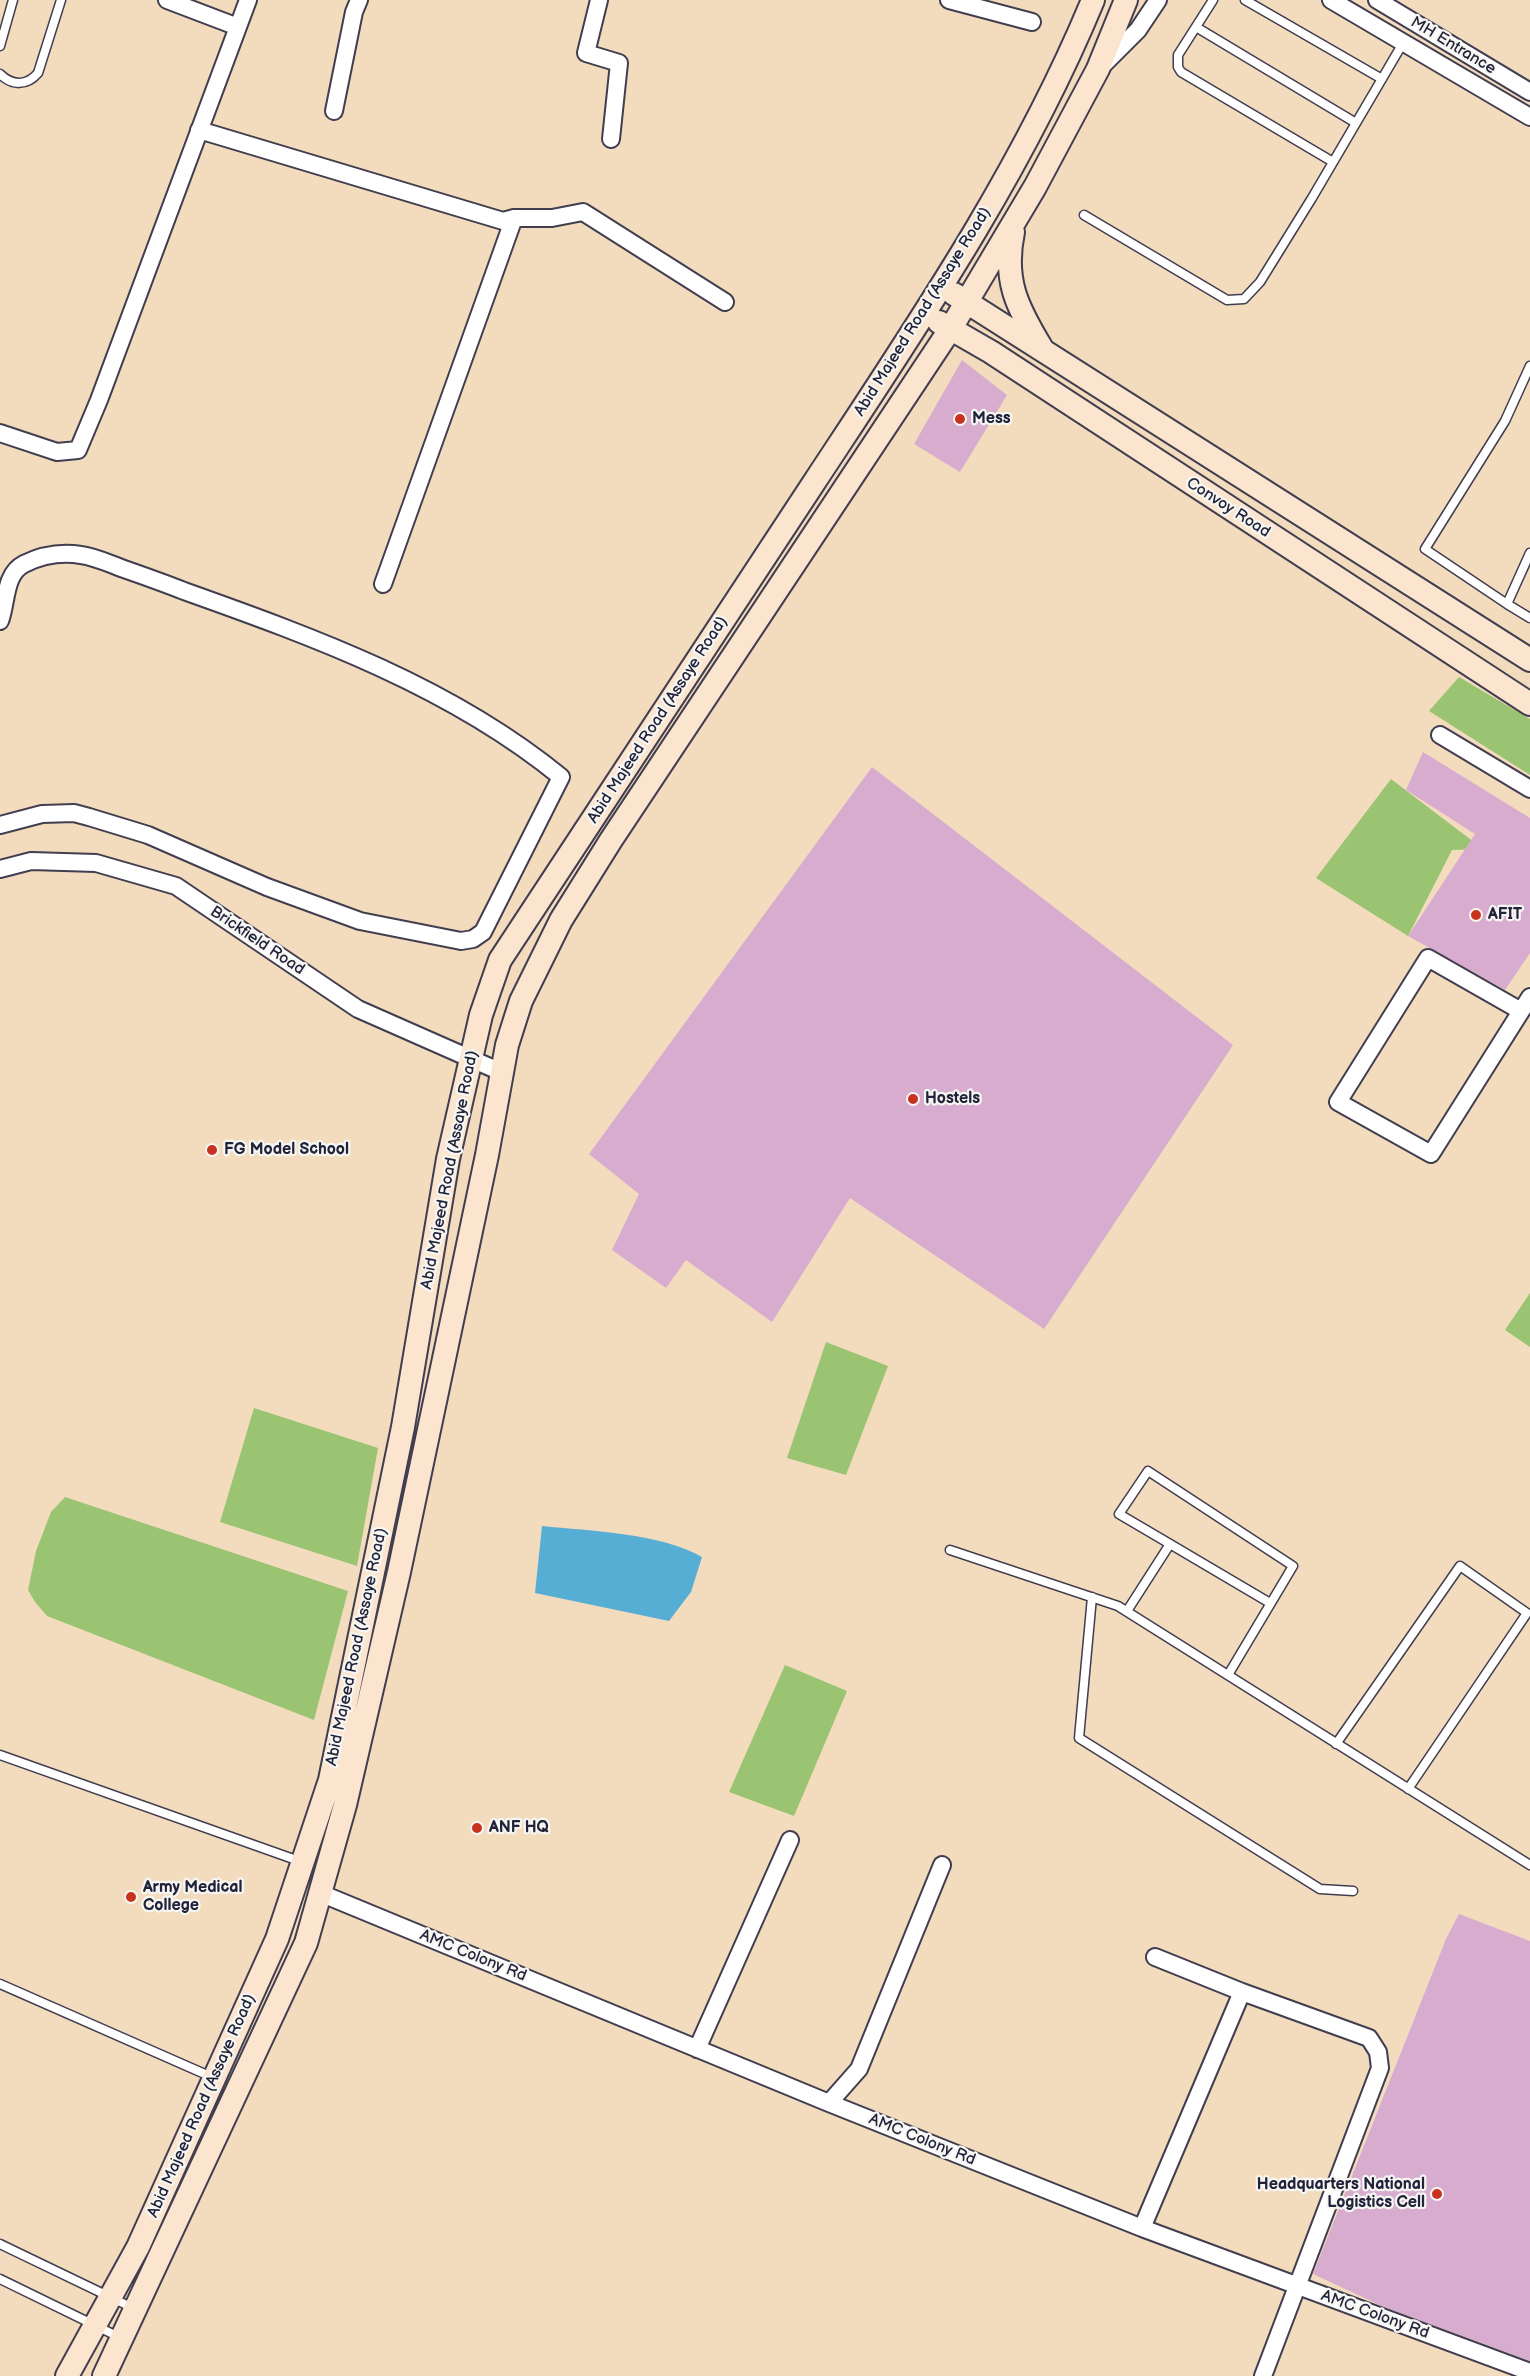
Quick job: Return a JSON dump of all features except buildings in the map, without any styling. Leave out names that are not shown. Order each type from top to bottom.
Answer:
[{"type":"main road","name":"Abid Majeed Road (Assaye Road)","points":[[67,2376],[138,2247],[277,1939],[330,1780],[403,1427],[448,1159],[481,1015],[500,960],[942,287],[1019,155],[1067,63],[1093,0]]},
{"type":"main road","name":"Abid Majeed Road (Assaye Road)","points":[[104,2376],[306,1942],[345,1805],[399,1572],[487,1155],[501,1072],[521,1001],[561,920],[611,840],[967,302],[1016,219],[1098,69],[1126,0]]},
{"type":"main road","points":[[1016,219],[1009,252],[1011,280],[1019,310],[1042,350]]},
{"type":"main road","name":"Convoy Road","points":[[942,287],[1530,660]]},
{"type":"main road","name":"Convoy Road","points":[[925,314],[991,352],[1530,704]]},
{"type":"street","points":[[166,0],[238,27]]},
{"type":"street","points":[[0,434],[57,452],[78,450],[99,400],[248,0]]},
{"type":"street","points":[[334,111],[354,12],[359,0]]},
{"type":"street","points":[[599,0],[586,53],[619,63],[610,139]]},
{"type":"street","points":[[949,0],[1032,22]]},
{"type":"street","points":[[1098,69],[1138,30],[1158,0]]},
{"type":"street","points":[[1331,0],[1530,117]]},
{"type":"street","name":"MH Entrance","points":[[1377,0],[1530,92]]},
{"type":"street","points":[[199,130],[502,221],[514,218],[552,218],[583,213],[725,302]]},
{"type":"street","points":[[382,584],[514,218]]},
{"type":"street","points":[[0,621],[7,590],[13,574],[21,565],[42,557],[56,555],[96,558],[256,617],[386,669],[474,717],[545,763],[561,777],[483,932],[473,939],[461,941],[360,921],[267,887],[148,835],[74,813],[42,814],[0,825]]},
{"type":"street","points":[[1440,735],[1530,789]]},
{"type":"street","name":"Brickfield Road","points":[[0,869],[31,861],[96,863],[176,886],[358,1009],[501,1072]]},
{"type":"street","points":[[1428,958],[1526,1004],[1431,1154],[1338,1102],[1428,958]]},
{"type":"street","points":[[698,2049],[790,1840]]},
{"type":"street","points":[[829,2103],[859,2069],[942,1865]]},
{"type":"street","name":"AMC Colony Rd","points":[[320,1893],[829,2103],[1142,2228],[1530,2372]]},
{"type":"street","points":[[1155,1957],[1242,1992],[1369,2038],[1378,2052],[1380,2068],[1263,2376]]},
{"type":"street","points":[[1142,2228],[1242,1992]]},
{"type":"lane","points":[[0,46],[13,0]]},
{"type":"lane","points":[[0,74],[5,79],[20,84],[31,81],[38,73],[61,0]]},
{"type":"lane","points":[[1213,0],[1178,55],[1178,67],[1181,72],[1333,162]]},
{"type":"lane","points":[[1245,0],[1382,79]]},
{"type":"lane","points":[[1196,27],[1356,123]]},
{"type":"lane","points":[[1084,215],[1227,300],[1244,299],[1260,282],[1403,43]]},
{"type":"lane","points":[[1530,366],[1505,421],[1425,549],[1530,618]]},
{"type":"lane","points":[[1507,604],[1530,553]]},
{"type":"lane","points":[[1228,1675],[1293,1566],[1148,1472],[1119,1514],[1270,1604]]},
{"type":"lane","points":[[1127,1611],[1170,1544]]},
{"type":"lane","points":[[950,1550],[1118,1605],[1530,1865]]},
{"type":"lane","points":[[1336,1744],[1460,1566],[1527,1613],[1408,1789]]},
{"type":"lane","points":[[1092,1597],[1079,1738],[1320,1889],[1353,1891]]},
{"type":"lane","points":[[0,1755],[303,1862]]},
{"type":"lane","points":[[0,1984],[214,2078]]},
{"type":"lane","points":[[0,2244],[135,2309]]},
{"type":"lane","points":[[0,2279],[122,2339]]},
{"type":"green space","points":[[1459,677],[1530,719],[1530,775],[1429,711]]},
{"type":"green space","points":[[1391,779],[1483,849],[1452,850],[1408,936],[1316,878]]},
{"type":"green space","points":[[1530,1293],[1530,1347],[1505,1330]]},
{"type":"green space","points":[[826,1342],[888,1366],[846,1475],[787,1458]]},
{"type":"green space","points":[[254,1408],[378,1448],[357,1566],[220,1522]]},
{"type":"green space","points":[[65,1497],[348,1591],[314,1720],[47,1616],[28,1590],[36,1551],[51,1512]]},
{"type":"green space","points":[[785,1665],[847,1691],[794,1816],[729,1792]]},
{"type":"water","points":[[542,1526],[646,1538],[685,1549],[702,1557],[691,1592],[669,1621],[535,1593]]},
{"type":"place","name":"Mess","points":[[960,419]]},
{"type":"place","name":"AFIT","points":[[1476,915]]},
{"type":"place","name":"Hostels","points":[[913,1099]]},
{"type":"place","name":"FG Model School","points":[[212,1150]]},
{"type":"place","name":"ANF HQ","points":[[477,1828]]},
{"type":"place","name":"Army Medical College","points":[[131,1897]]},
{"type":"place","name":"Headquarters National Logistics Cell","points":[[1437,2194]]}]
